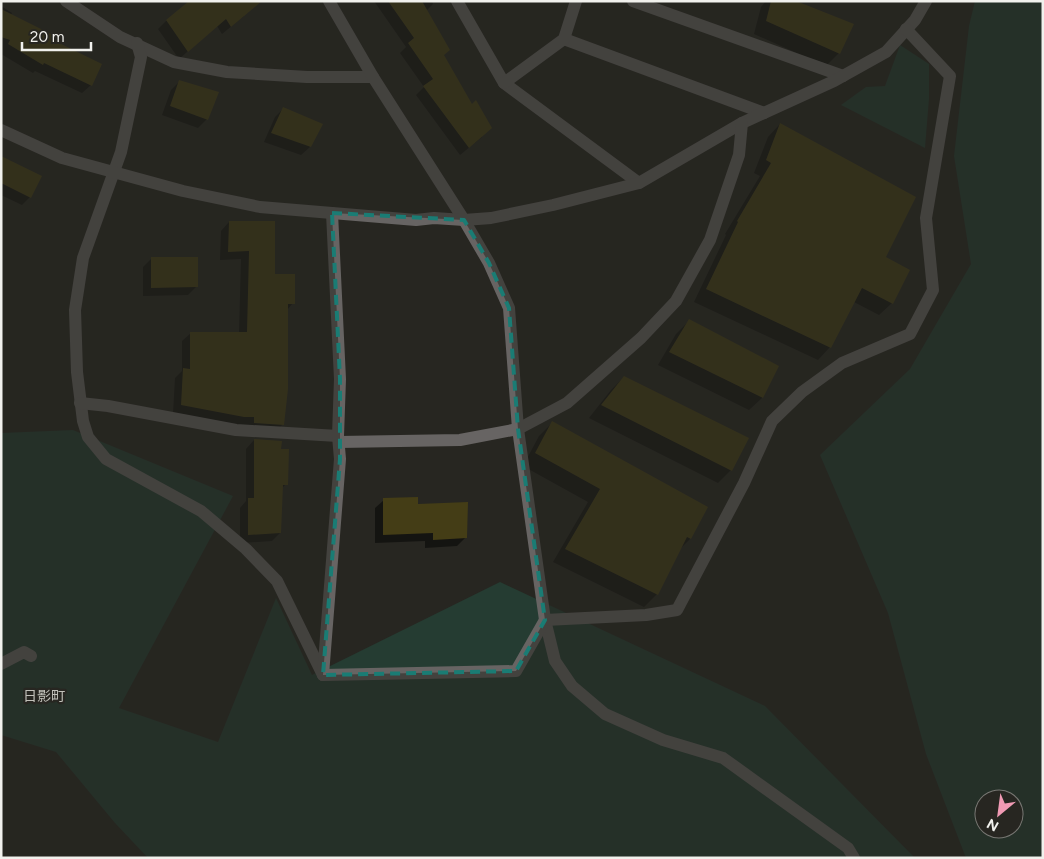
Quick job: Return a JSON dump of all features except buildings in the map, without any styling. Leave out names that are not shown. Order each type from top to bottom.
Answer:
[{"type":"street","points":[[66,1],[120,36],[174,62],[227,72],[307,77],[373,77]]},
{"type":"street","points":[[329,1],[373,77],[464,220],[489,263],[509,308],[518,429],[545,620],[556,661],[572,686],[605,714],[663,740],[723,758],[848,848],[854,858]]},
{"type":"street","points":[[457,1],[504,83],[639,183]]},
{"type":"street","points":[[504,83],[564,40],[576,1]]},
{"type":"street","points":[[633,1],[843,76]]},
{"type":"street","points":[[1,130],[62,158],[183,191],[260,207],[416,220],[434,218],[464,220],[491,218],[553,205],[639,183],[742,123],[843,76],[886,52],[915,20],[926,1]]},
{"type":"street","points":[[545,620],[646,615],[677,610],[744,483],[772,421],[802,392],[842,363],[910,334],[932,290],[926,218],[950,76],[906,29]]},
{"type":"street","points":[[564,40],[764,113]]},
{"type":"street","points":[[137,44],[141,57],[121,152],[83,258],[76,310],[77,372],[83,421],[88,437],[106,459],[201,512],[246,549],[277,581],[323,676]]},
{"type":"street","points":[[80,403],[108,406],[236,430],[339,439],[460,440],[518,429],[567,403],[641,338],[676,301],[710,240],[739,155],[742,123]]},
{"type":"street","points":[[323,676],[340,459],[340,379],[332,213]]},
{"type":"street","points":[[323,676],[516,671],[545,620]]},
{"type":"street","points":[[1,664],[24,652],[31,656]]},
{"type":"highlighted area","points":[[332,213],[464,220],[489,263],[509,308],[518,429],[545,620],[516,671],[323,675],[340,459],[340,379]]},
{"type":"green space","points":[[975,1],[1043,1],[1043,858],[966,858],[926,754],[888,613],[820,455],[910,369],[971,264],[954,156],[969,26]]},
{"type":"green space","points":[[900,45],[929,64],[929,99],[925,148],[841,105],[866,87],[885,86]]},
{"type":"green space","points":[[73,430],[233,496],[119,708],[218,742],[276,598],[312,675],[500,582],[765,706],[915,858],[148,858],[115,823],[56,752],[1,735],[1,433]]},
{"type":"district","name":"日影町","points":[[44,696]]}]
